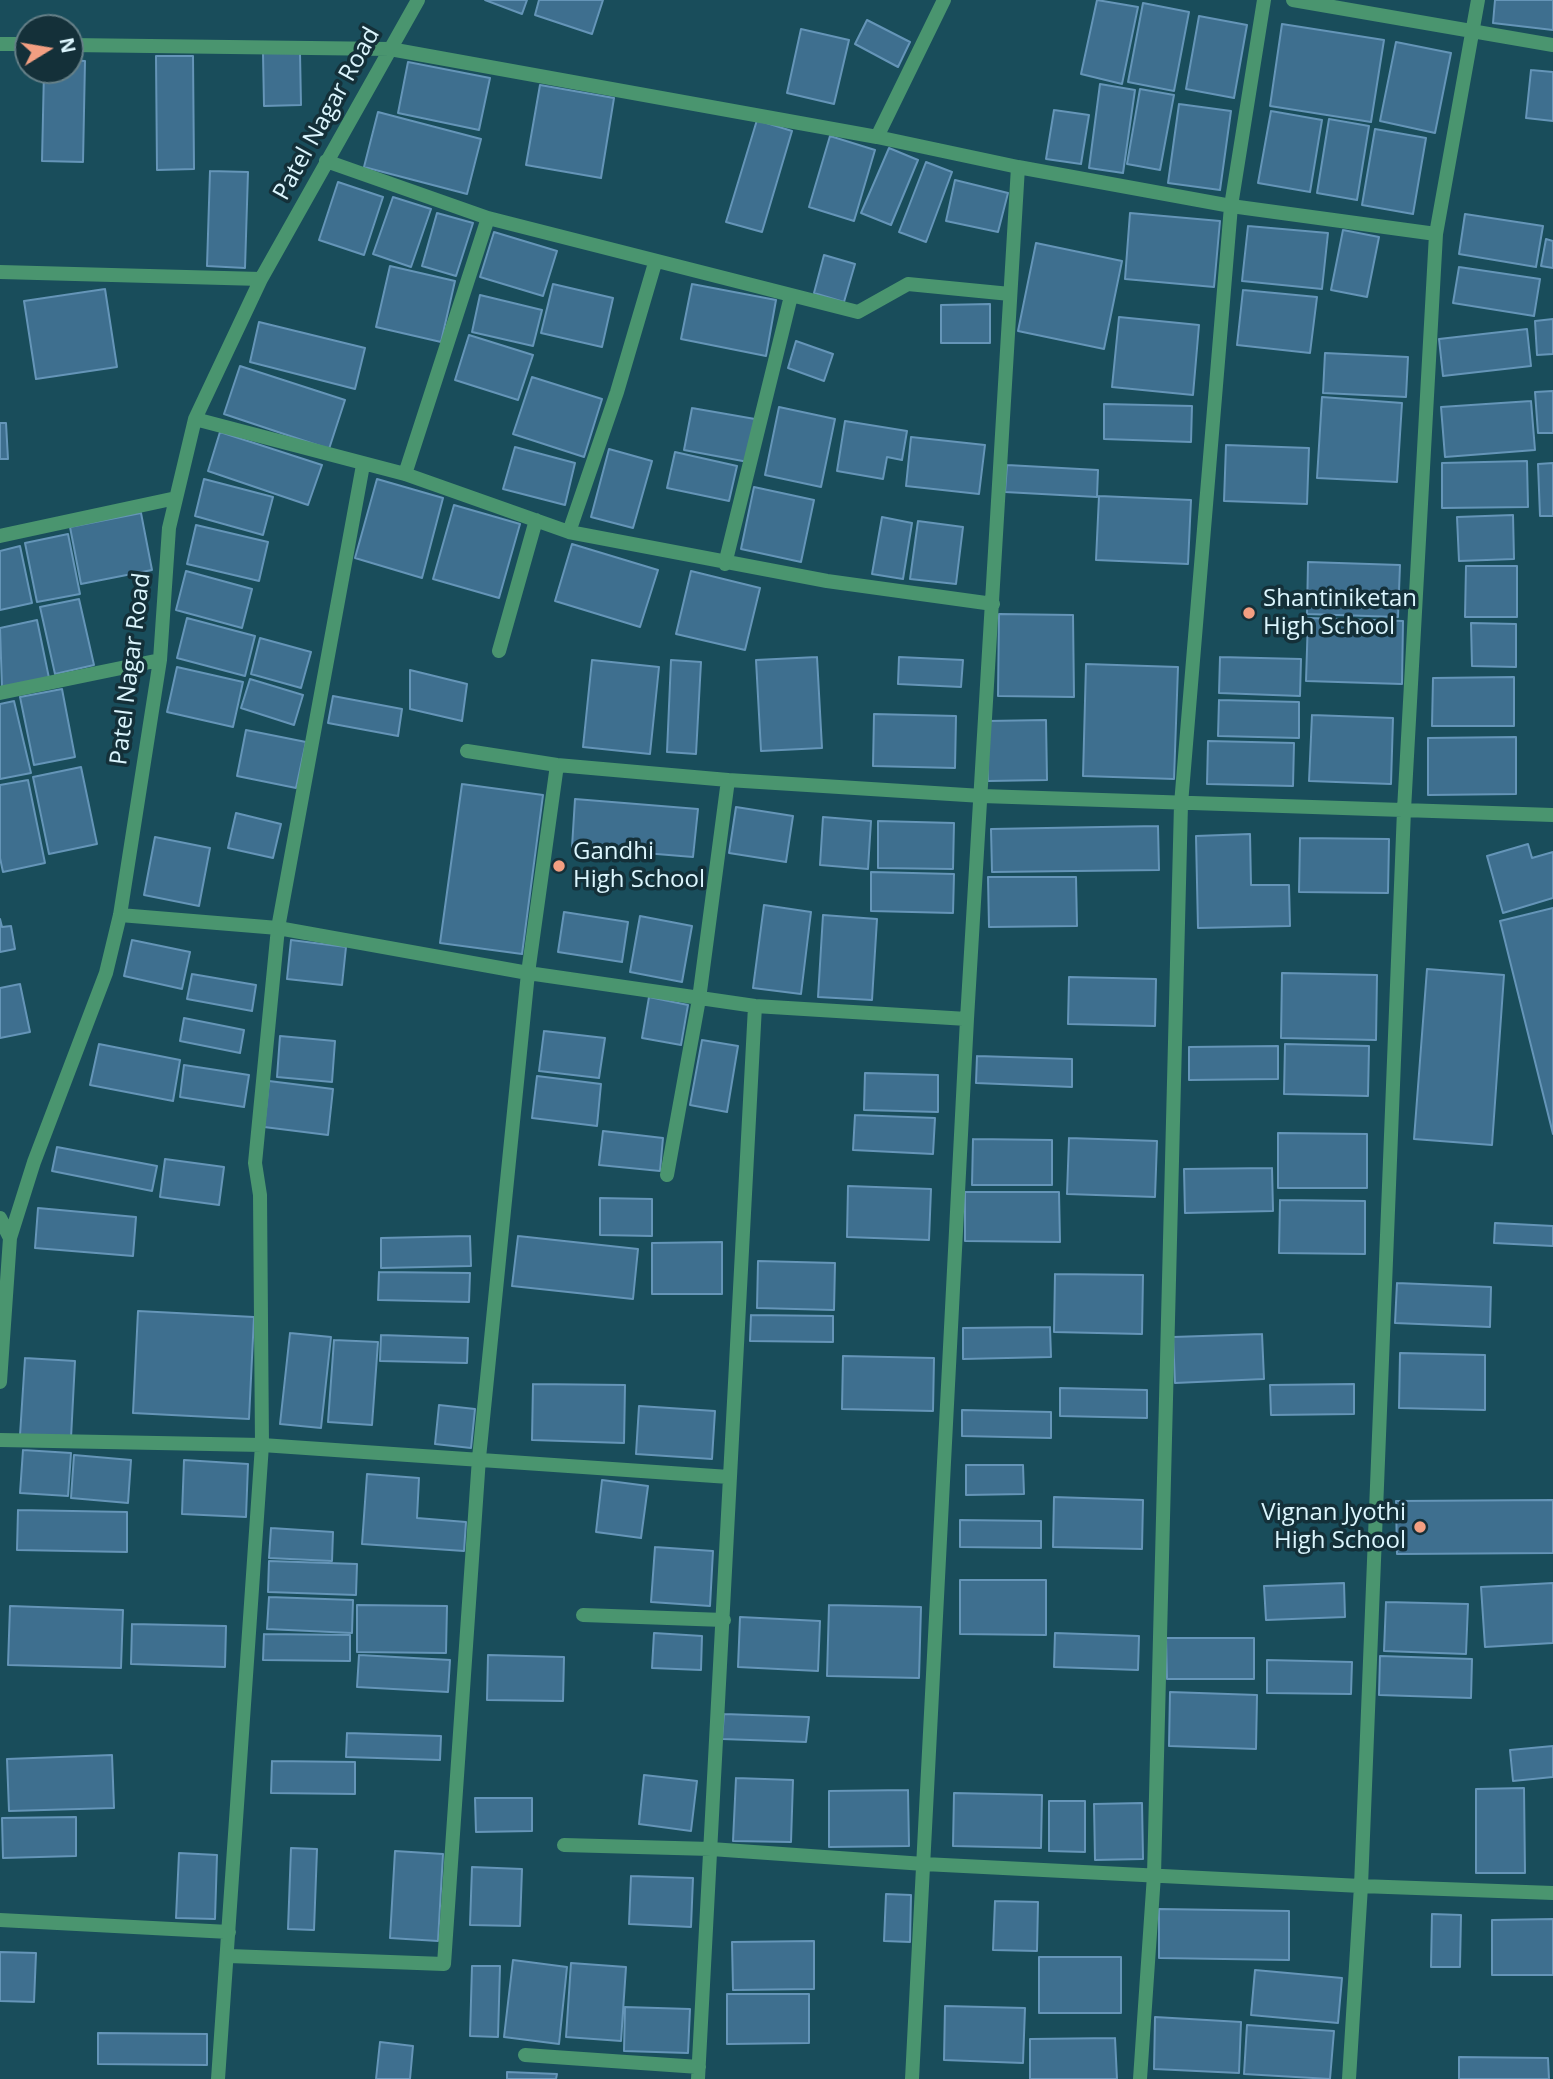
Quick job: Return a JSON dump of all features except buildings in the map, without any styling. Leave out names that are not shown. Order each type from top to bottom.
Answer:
[{"type":"street","name":"Patel Nagar Road","points":[[0,1382],[10,1238],[34,1163],[106,973],[120,915],[160,660],[169,528],[195,419],[261,279],[418,0]]},
{"type":"street","points":[[877,137],[944,0]]},
{"type":"street","points":[[1140,2079],[1154,1875],[1181,804],[1231,206],[1264,0]]},
{"type":"street","points":[[1293,0],[1553,45]]},
{"type":"street","points":[[1349,2079],[1361,1886],[1404,810],[1436,234],[1478,0]]},
{"type":"street","points":[[84,45],[390,49],[877,137],[1018,167],[1231,206],[1436,234]]},
{"type":"street","points":[[326,162],[488,218],[655,263],[859,312],[908,284],[1010,294]]},
{"type":"street","points":[[912,2079],[967,1019],[1018,167]]},
{"type":"street","points":[[405,474],[488,218]]},
{"type":"street","points":[[569,532],[617,392],[655,263]]},
{"type":"street","points":[[0,272],[261,279]]},
{"type":"street","points":[[725,564],[791,296]]},
{"type":"street","points":[[195,419],[405,474],[569,532],[725,564],[993,604]]},
{"type":"street","points":[[218,2079],[229,1956],[262,1445],[260,1195],[255,1163],[278,928],[363,465]]},
{"type":"street","points":[[0,536],[176,498]]},
{"type":"street","points":[[499,651],[536,520]]},
{"type":"street","points":[[0,693],[160,660]]},
{"type":"street","points":[[467,751],[558,765],[728,780],[982,796],[1553,816]]},
{"type":"street","points":[[229,1956],[444,1964],[479,1458],[528,973],[558,765]]},
{"type":"street","points":[[667,1175],[699,999],[728,780]]},
{"type":"street","points":[[120,915],[278,928],[528,973],[755,1006],[967,1019]]},
{"type":"street","points":[[525,2055],[699,2073],[755,1006]]},
{"type":"street","points":[[0,1218],[10,1238]]},
{"type":"street","points":[[0,1440],[262,1445],[729,1477]]},
{"type":"street","points":[[583,1615],[724,1620]]},
{"type":"street","points":[[564,1845],[711,1849],[924,1864],[1553,1893]]},
{"type":"street","points":[[0,1920],[229,1932]]},
{"type":"place","name":"Shantiniketan High School","points":[[1249,613]]},
{"type":"place","name":"Gandhi High School","points":[[559,866]]},
{"type":"place","name":"Vignan Jyothi High School","points":[[1420,1527]]}]
